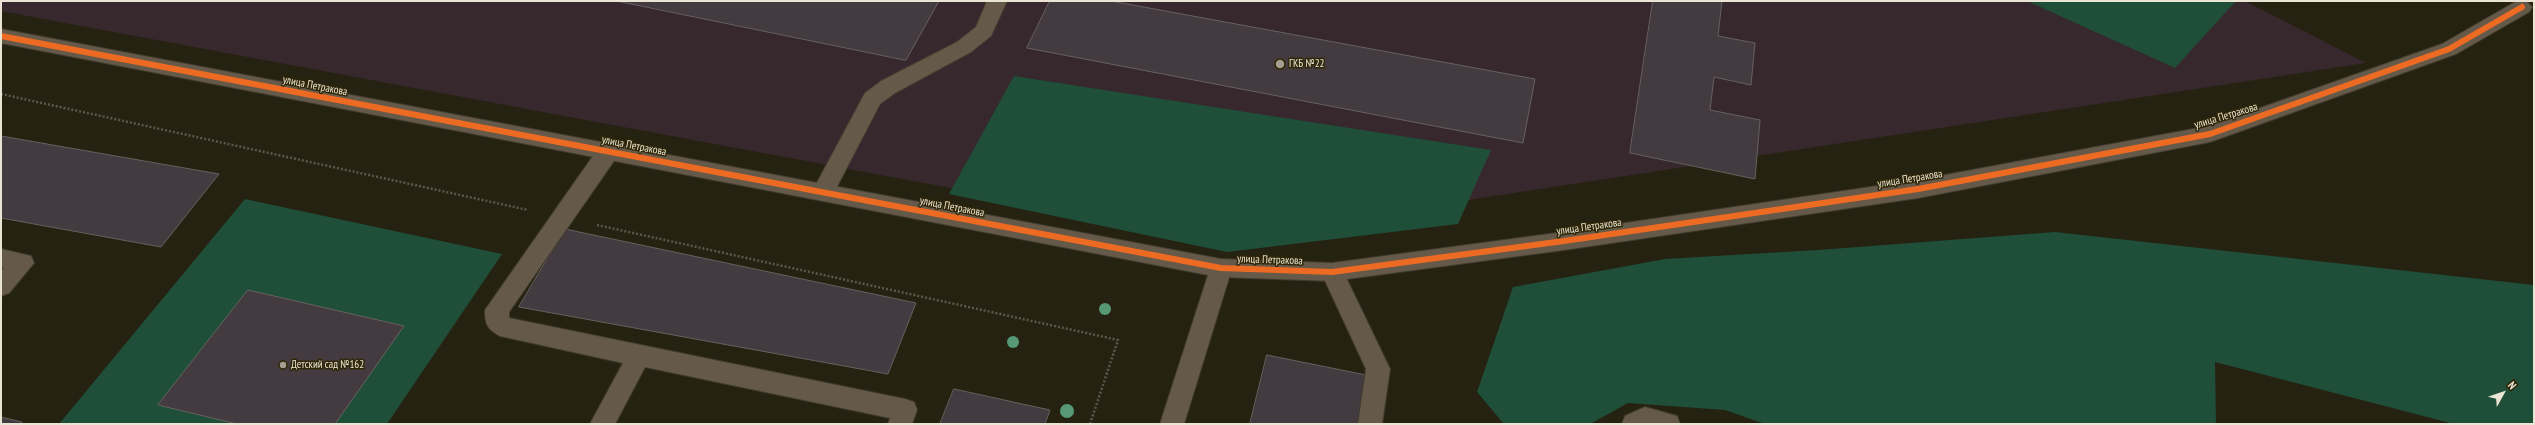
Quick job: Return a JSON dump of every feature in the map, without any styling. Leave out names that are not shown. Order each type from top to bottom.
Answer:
[{"type":"street","points":[[823,192],[872,99],[888,86],[964,47],[984,31],[997,1]]},
{"type":"street","name":"улица Петракова","points":[[1,36],[1220,268],[1332,272],[1564,241],[1918,189],[2210,134],[2449,49],[2526,5]]},
{"type":"street","points":[[608,152],[497,310],[497,323],[508,329],[905,410],[900,424]]},
{"type":"street","points":[[1,258],[24,263],[1,286]]},
{"type":"street","points":[[1172,424],[1220,268]]},
{"type":"street","points":[[1332,272],[1378,369],[1370,424]]},
{"type":"street","points":[[602,424],[639,356]]},
{"type":"street","points":[[1634,424],[1645,418],[1668,424]]},
{"type":"path","points":[[1,94],[1118,340],[1090,424]]},
{"type":"shaded area","points":[[1,1],[2245,1],[2366,63],[1219,238],[1,11]]},
{"type":"green space","points":[[2027,1],[2236,1],[2175,68]]},
{"type":"green space","points":[[1014,76],[1491,150],[1458,224],[1227,252],[949,194]]},
{"type":"green space","points":[[245,199],[502,254],[387,424],[59,424]]},
{"type":"green space","points":[[2055,232],[2534,285],[2534,424],[2454,424],[2215,362],[2216,424],[1765,424],[1725,410],[1628,403],[1590,424],[1504,424],[1477,392],[1513,287],[1665,259],[1818,250]]},
{"type":"building","points":[[617,1],[939,1],[906,60]]},
{"type":"building","name":"ГКБ №22","points":[[1050,1],[1111,1],[1535,79],[1523,143],[1027,48]]},
{"type":"building","points":[[1653,1],[1722,1],[1718,36],[1755,43],[1751,85],[1714,77],[1710,110],[1760,120],[1755,179],[1630,153]]},
{"type":"building","points":[[1,136],[219,174],[161,247],[1,218]]},
{"type":"building","points":[[565,229],[916,303],[888,374],[519,307]]},
{"type":"building","name":"Детский сад №162","points":[[248,290],[404,326],[335,424],[237,424],[158,405]]},
{"type":"building","points":[[1267,355],[1371,376],[1360,424],[1250,424]]},
{"type":"building","points":[[954,389],[1050,410],[1045,424],[940,424]]},
{"type":"building","points":[[1,417],[22,422],[21,424],[1,424]]},
{"type":"cycle path","points":[[1,36],[1221,268],[1332,272],[1564,241],[1918,189],[2210,134],[2449,49],[2522,7]]},
{"type":"place","name":"ГКБ №22","points":[[1280,64]]},
{"type":"place","name":"Детский сад №162","points":[[283,365]]}]
